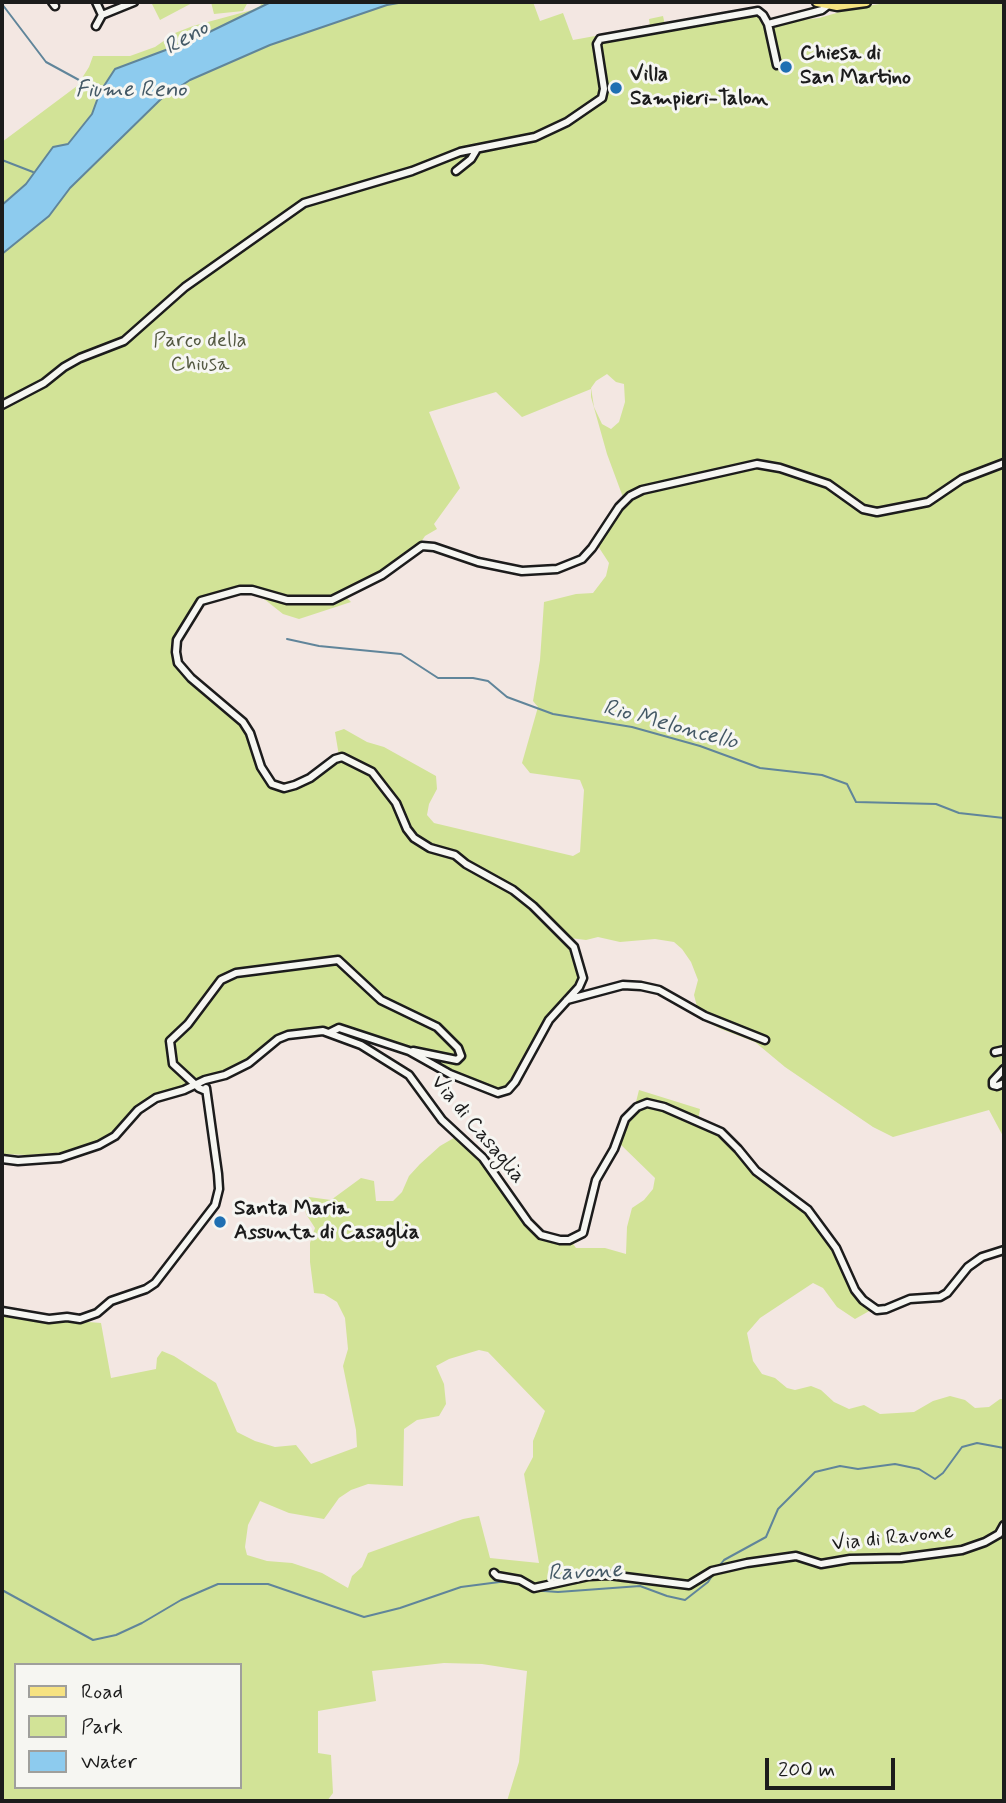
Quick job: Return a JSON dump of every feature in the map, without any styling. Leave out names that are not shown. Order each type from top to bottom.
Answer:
[{"type":"main road","points":[[817,2],[866,2]]},
{"type":"street","points":[[96,2],[102,15]]},
{"type":"street","points":[[96,26],[102,15],[134,2]]},
{"type":"street","points":[[768,24],[808,14],[831,4]]},
{"type":"street","points":[[2,405],[44,383],[80,358],[124,341],[185,287],[304,203],[477,149],[536,137],[556,129],[602,97],[604,89],[597,44],[600,39],[756,11],[764,15],[768,24],[777,65]]},
{"type":"street","points":[[456,171],[471,159],[477,149]]},
{"type":"street","points":[[409,1051],[450,1074],[491,1091],[508,1090],[549,1020],[579,987],[583,978],[574,947],[513,890],[455,855],[430,848],[414,838],[386,789],[372,772],[350,759],[335,759],[310,778],[295,785],[284,788],[272,784],[261,767],[250,733],[243,722],[191,678],[178,663],[176,646],[180,633],[205,598],[252,590],[287,600],[332,600],[382,575],[420,547],[434,547],[508,569],[551,570],[582,559],[625,500],[642,490],[765,464],[828,484],[863,509],[877,512],[928,502],[962,479],[1004,463]]},
{"type":"street","points":[[206,1091],[199,1088],[173,1064],[170,1041],[188,1024],[224,978],[236,973],[328,960],[338,960],[381,1000],[437,1027],[458,1048],[461,1056],[457,1060],[409,1051],[338,1028],[329,1033]]},
{"type":"street","points":[[565,1000],[623,985],[641,986],[659,990],[705,1016],[765,1040]]},
{"type":"street","name":"Via di Casaglia","points":[[2,1159],[18,1161],[60,1158],[99,1145],[115,1136],[138,1110],[156,1098],[184,1090],[249,1063],[288,1035],[323,1031],[361,1045],[409,1075],[442,1120],[483,1158],[528,1222],[541,1235],[569,1240],[583,1233],[587,1226],[596,1180],[614,1149],[625,1119],[637,1107],[647,1103],[664,1107],[720,1132],[755,1171],[808,1210],[836,1248],[855,1290],[877,1310],[910,1299],[940,1297],[975,1262],[1004,1250]]},
{"type":"street","points":[[995,1052],[1004,1050]]},
{"type":"street","points":[[1004,1069],[993,1081],[993,1085],[1004,1083]]},
{"type":"street","points":[[206,1091],[218,1076]]},
{"type":"street","points":[[2,1311],[49,1319],[80,1319],[97,1313],[111,1301],[146,1289],[155,1283],[212,1212],[219,1189],[205,1080]]},
{"type":"street","name":"Via di Ravone","points":[[520,1588],[609,1575],[689,1585],[715,1571],[796,1556],[821,1564],[850,1559],[901,1558],[962,1550],[999,1534],[1004,1525]]},
{"type":"street","points":[[494,1573],[497,1576],[520,1580],[534,1588]]},
{"type":"green space","points":[[151,2],[194,2],[160,20]]},
{"type":"green space","points":[[211,2],[248,2],[243,11],[214,14]]},
{"type":"green space","name":"Parco della Chiusa","points":[[262,2],[533,2],[540,21],[563,13],[573,40],[650,26],[649,19],[663,16],[665,25],[759,13],[767,24],[819,18],[854,8],[892,2],[1004,2],[1004,1138],[989,1110],[893,1137],[873,1127],[785,1067],[755,1042],[700,1018],[694,995],[698,980],[691,962],[674,942],[655,939],[620,942],[598,937],[586,940],[570,938],[583,973],[572,996],[509,1088],[480,1091],[432,1063],[370,1037],[330,1031],[274,1039],[261,1057],[146,1107],[111,1142],[73,1152],[2,1154],[2,142],[77,86],[93,56],[130,56],[155,47],[175,33],[193,26],[260,6]],"holes":[[[607,374],[616,382],[624,384],[625,402],[619,422],[611,429],[602,424],[594,407],[591,388]],[[591,389],[607,454],[624,500],[596,543],[609,563],[606,576],[593,593],[544,602],[540,660],[533,701],[538,707],[522,763],[530,773],[580,780],[584,790],[580,852],[573,856],[434,823],[427,815],[437,789],[436,776],[384,747],[367,742],[344,729],[335,732],[339,756],[312,779],[275,783],[257,760],[245,722],[178,667],[175,650],[187,622],[209,597],[254,591],[283,614],[299,619],[351,602],[343,594],[369,581],[417,548],[425,536],[437,529],[434,524],[460,488],[429,412],[496,392],[522,417]]]},
{"type":"green space","points":[[639,1090],[700,1109],[697,1126],[724,1135],[750,1168],[798,1204],[849,1266],[850,1280],[871,1310],[855,1319],[837,1307],[823,1288],[813,1283],[760,1318],[747,1333],[753,1361],[762,1374],[775,1378],[787,1388],[795,1390],[811,1386],[849,1409],[864,1405],[880,1414],[914,1412],[933,1401],[950,1396],[965,1400],[975,1408],[989,1407],[1004,1399],[1004,1801],[507,1801],[519,1762],[527,1671],[482,1664],[444,1663],[372,1671],[376,1701],[318,1711],[318,1753],[331,1755],[333,1793],[327,1801],[2,1801],[2,1315],[101,1323],[111,1378],[156,1369],[157,1358],[162,1351],[174,1356],[216,1383],[237,1432],[275,1447],[296,1445],[311,1464],[357,1447],[343,1366],[348,1349],[345,1318],[337,1302],[324,1294],[314,1293],[310,1243],[315,1228],[306,1214],[304,1202],[309,1197],[331,1200],[361,1178],[374,1181],[376,1201],[393,1201],[420,1164],[440,1146],[459,1135],[500,1176],[541,1234],[554,1238],[569,1238],[576,1248],[605,1248],[626,1254],[627,1227],[632,1208],[644,1200],[653,1189],[655,1178],[618,1142],[625,1118],[635,1106]],"holes":[[[479,1350],[488,1352],[545,1411],[533,1441],[533,1457],[524,1474],[539,1563],[490,1558],[479,1516],[463,1519],[368,1553],[362,1567],[352,1576],[348,1588],[322,1573],[292,1563],[267,1561],[247,1555],[245,1547],[248,1525],[260,1501],[289,1513],[324,1519],[339,1498],[351,1490],[368,1484],[403,1486],[404,1429],[417,1420],[439,1416],[446,1404],[444,1384],[436,1366]]]},
{"type":"water","name":"Fiume Reno","points":[[271,2],[404,2],[387,5],[270,45],[190,80],[161,99],[70,188],[49,216],[2,254],[2,205],[26,184],[53,147],[68,144],[92,114],[100,92],[115,69],[195,39]]},
{"type":"waterway","points":[[2,4],[46,62],[101,92]]},
{"type":"waterway","points":[[2,160],[33,172]]},
{"type":"waterway","name":"Rio Meloncello","points":[[287,639],[319,646],[401,654],[438,678],[488,681],[507,697],[553,714],[632,727],[700,746],[760,768],[822,775],[847,784],[856,802],[936,804],[959,813],[1004,818]]},
{"type":"waterway","name":"Ravone","points":[[720,1565],[724,1560],[766,1537],[778,1509],[815,1472],[840,1466],[858,1469],[895,1464],[919,1469],[935,1479],[943,1473],[962,1447],[977,1443],[1004,1448]]},
{"type":"waterway","name":"Ravone","points":[[528,1588],[558,1592],[640,1586],[685,1600],[708,1582],[714,1573]]},
{"type":"waterway","name":"Ravone","points":[[2,1590],[93,1640],[116,1635],[181,1600],[218,1584],[268,1584],[364,1617],[461,1587],[507,1581]]},
{"type":"place","name":"Chiesa di San Martino","points":[[786,67]]},
{"type":"place","name":"Villa Sampieri-Talon","points":[[616,88]]},
{"type":"place","name":"Santa Maria Assunta di Casaglia","points":[[220,1222]]},
{"type":"water label","name":"Reno","points":[[187,39]]}]
